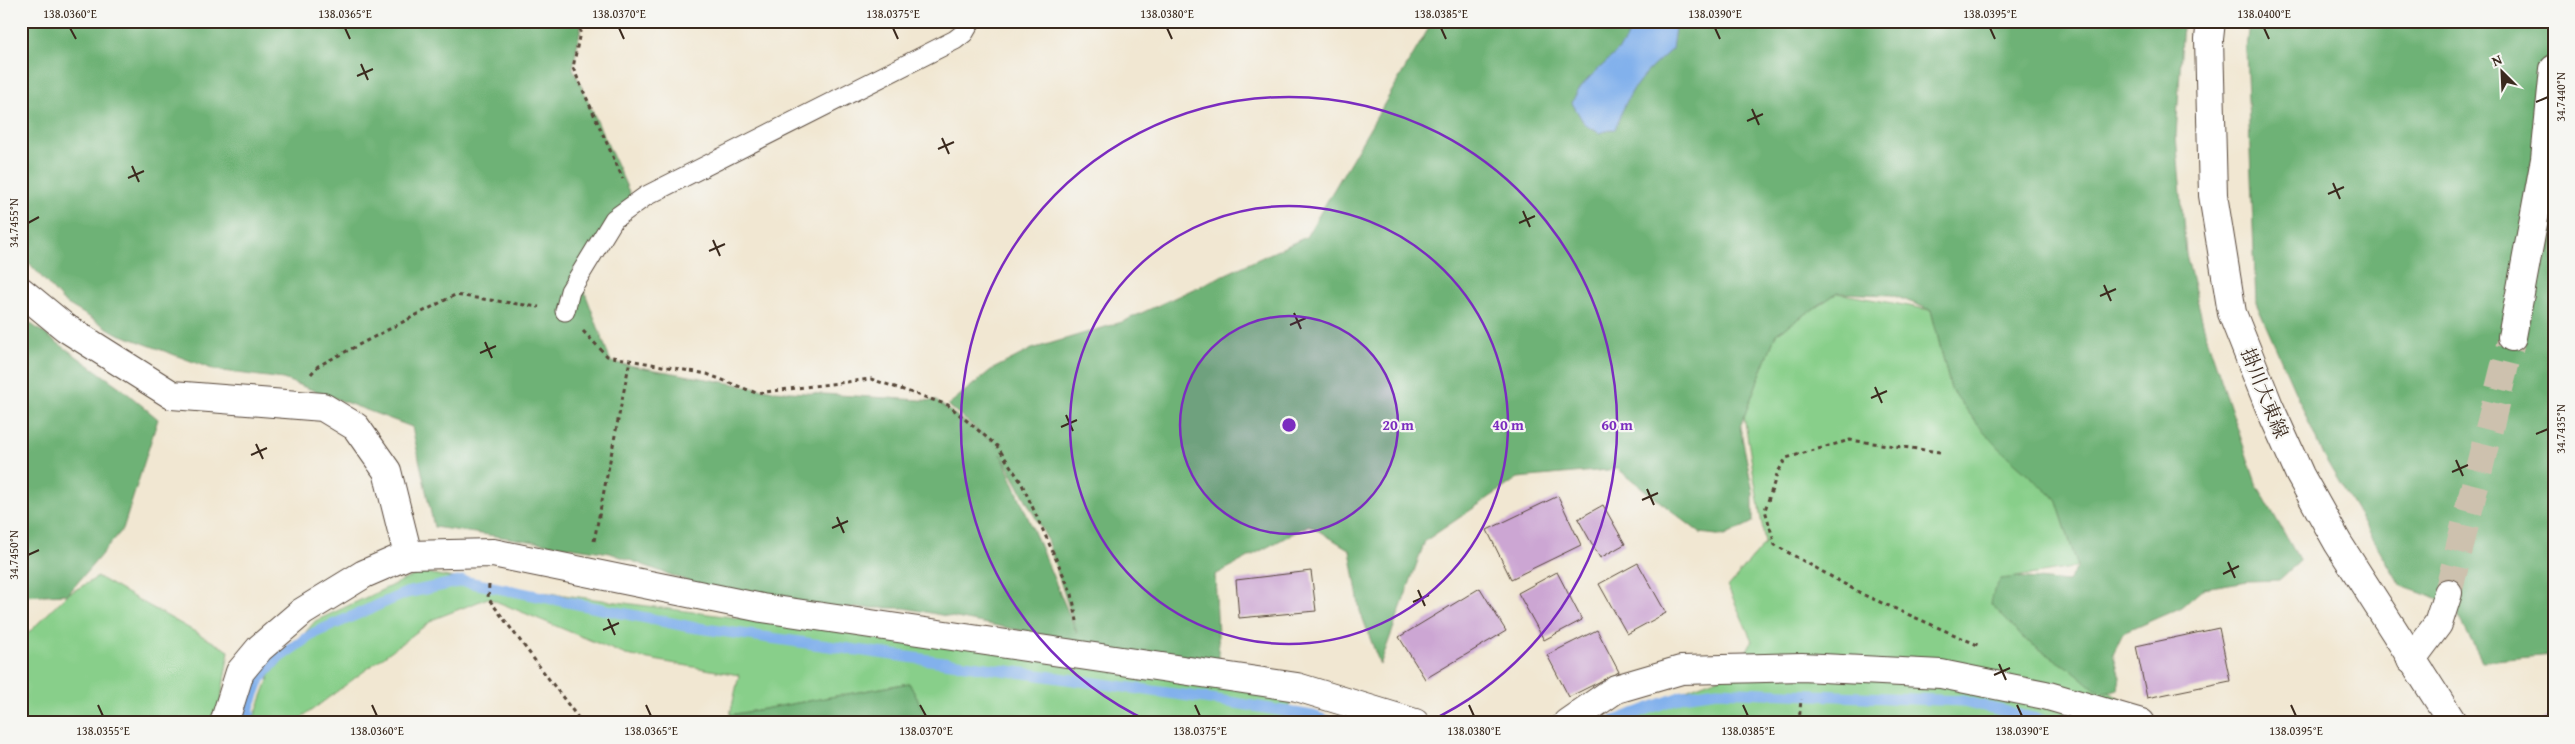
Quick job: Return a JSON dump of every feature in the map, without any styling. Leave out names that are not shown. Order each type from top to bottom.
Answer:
[{"type":"street","name":"掛川大東線","points":[[2211,21],[2209,39],[2213,195],[2232,313],[2268,406],[2300,475],[2338,544],[2453,723]]},
{"type":"street","points":[[2512,337],[2545,159],[2554,69]]},
{"type":"street","points":[[21,292],[66,328],[172,395],[323,407],[356,427],[387,471],[408,555]]},
{"type":"street","points":[[224,723],[240,672],[260,648],[302,612],[364,574],[408,555],[493,553],[762,608],[1298,687],[1415,723]]},
{"type":"street","points":[[2411,660],[2438,624],[2448,593]]},
{"type":"street","points":[[1567,723],[1616,690],[1680,670],[1802,667],[1941,674],[2045,694],[2141,723]]},
{"type":"lane","points":[[565,311],[570,291],[614,219],[646,196],[956,40],[964,33],[971,21]]},
{"type":"path","points":[[582,21],[573,68],[635,205]]},
{"type":"path","points":[[281,405],[318,366],[455,295],[565,311],[607,356],[707,374],[756,393],[870,379],[948,405],[997,446],[1021,482],[1072,594],[1083,656]]},
{"type":"path","points":[[588,571],[630,360]]},
{"type":"path","points":[[1940,452],[1850,440],[1786,458],[1777,474],[1765,510],[1775,545],[1864,595],[1981,646]]},
{"type":"path","points":[[488,598],[582,723]]},
{"type":"path","points":[[1799,723],[1801,718]]},
{"type":"green space","points":[[21,21],[582,21],[573,68],[635,205],[571,291],[584,290],[611,362],[774,391],[936,401],[988,439],[948,405],[991,370],[1032,349],[1122,322],[1306,237],[1433,21],[2183,21],[2176,136],[2186,254],[2206,335],[2256,483],[2300,561],[2279,580],[2248,581],[2204,588],[2182,607],[2123,633],[2113,654],[2120,677],[2118,690],[2106,693],[2095,689],[2076,673],[2024,639],[1991,604],[1994,590],[2001,579],[2017,577],[2067,582],[2078,567],[2056,499],[2006,455],[1978,425],[1951,389],[1931,310],[1892,295],[1837,293],[1776,334],[1740,427],[1753,492],[1753,522],[1725,536],[1700,533],[1618,469],[1518,478],[1425,541],[1380,665],[1360,611],[1350,550],[1309,525],[1215,575],[1220,676],[1080,642],[905,608],[762,608],[610,553],[434,527],[412,427],[283,379],[215,370],[116,333],[64,302],[21,254]],"holes":[[[1001,454],[1046,537],[1077,633]]]},
{"type":"green space","points":[[2249,21],[2554,21],[2554,655],[2482,661],[2452,604],[2401,586],[2323,455],[2256,303],[2246,49]]},
{"type":"green space","points":[[1837,293],[1931,310],[1951,389],[2056,499],[2078,567],[2017,577],[1995,590],[2024,639],[2159,723],[1599,723],[1736,671],[1752,641],[1728,587],[1765,543],[1744,416],[1776,334]]},
{"type":"green space","points":[[24,319],[121,388],[158,419],[123,529],[68,594],[21,596],[21,320]]},
{"type":"green space","points":[[421,572],[503,587],[784,624],[1297,687],[1282,723],[930,723],[909,683],[730,715],[739,675],[626,655],[488,598],[434,619],[300,719],[299,723],[252,723],[270,675],[315,621]]},
{"type":"green space","points":[[98,577],[229,651],[217,723],[21,723],[21,640],[68,594]]},
{"type":"green space","points":[[909,683],[930,723],[730,723],[730,715]]},
{"type":"water","points":[[1632,21],[1676,21],[1672,49],[1643,76],[1631,93],[1615,129],[1599,133],[1585,125],[1572,103],[1586,82],[1623,44],[1629,33]]},
{"type":"building","points":[[1558,496],[1581,545],[1511,579],[1487,530]]},
{"type":"building","points":[[1603,505],[1625,544],[1600,558],[1578,519]]},
{"type":"building","points":[[1638,563],[1666,613],[1627,634],[1599,584]]},
{"type":"building","points":[[1311,571],[1316,611],[1239,618],[1236,580]]},
{"type":"building","points":[[1557,572],[1582,620],[1544,640],[1518,593]]},
{"type":"building","points":[[1480,588],[1506,631],[1425,679],[1399,637]]},
{"type":"building","points":[[2219,628],[2230,681],[2147,698],[2136,646]]},
{"type":"building","points":[[1597,630],[1619,672],[1569,697],[1547,655]]},
{"type":"building","points":[[2554,715],[2554,723],[2537,723]]},
{"type":"waterway","points":[[249,723],[249,707],[260,679],[277,659],[314,633],[406,593],[463,581],[691,627],[1211,699],[1313,716],[1333,723]]},
{"type":"waterway","points":[[1609,723],[1683,696],[1717,691],[1963,701],[2054,723]]},
{"type":"tunnel","points":[[2448,593],[2512,337]]}]
